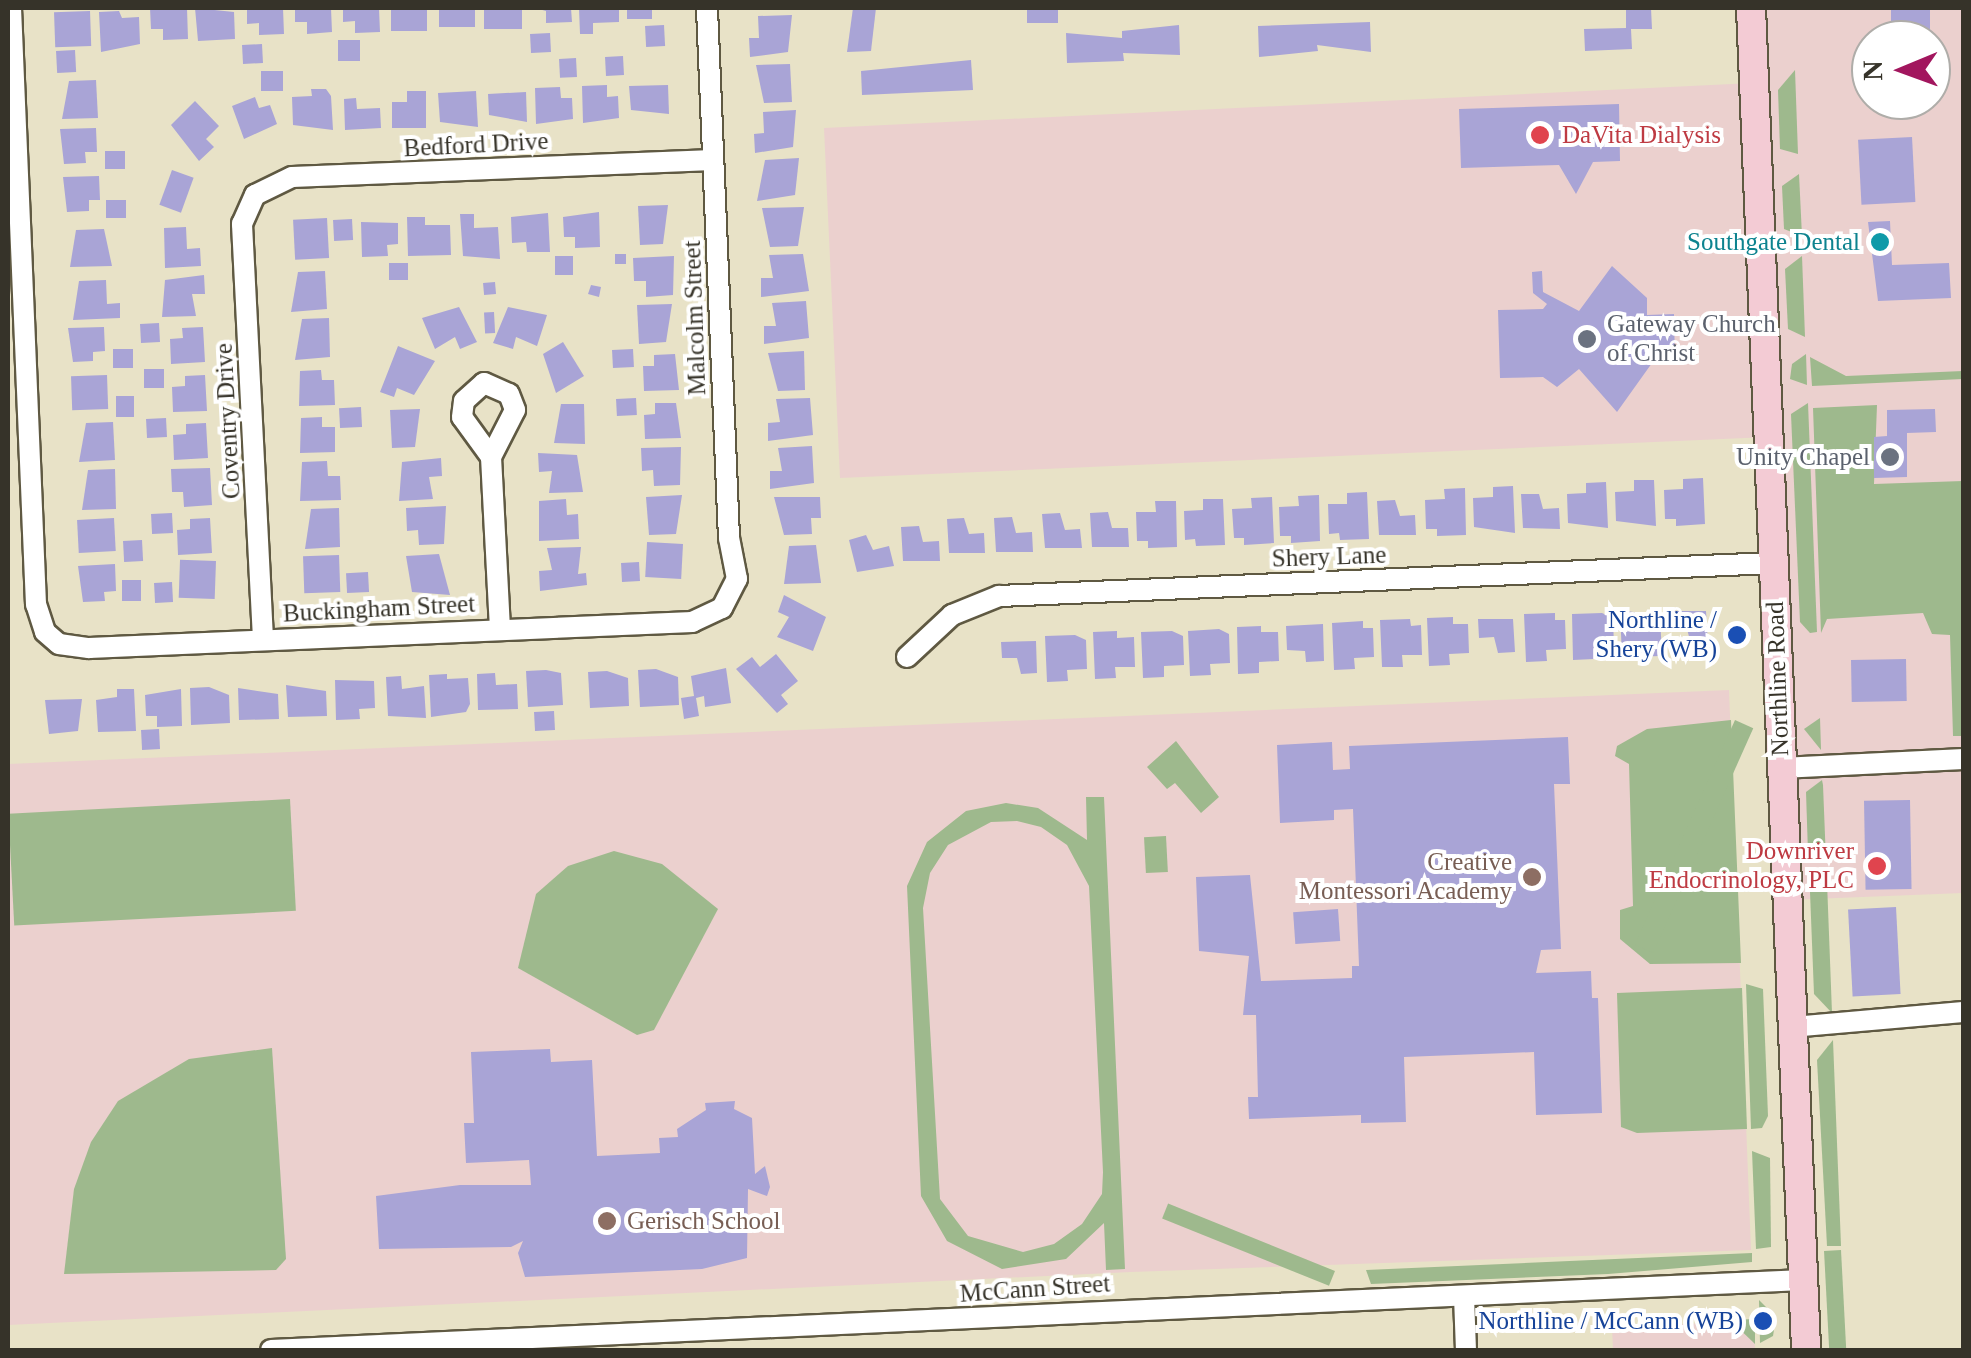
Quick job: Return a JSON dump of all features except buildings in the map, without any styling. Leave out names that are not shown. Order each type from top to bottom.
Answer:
[{"type":"main road","name":"Northline Road","points":[[1751,8],[1806,1350]]},
{"type":"street","name":"Buckingham Street","points":[[11,8],[36,604],[50,636],[59,644],[89,648],[712,616]]},
{"type":"street","name":"Malcolm Street","points":[[707,8],[728,538],[737,579],[731,598],[712,616]]},
{"type":"street","name":"Bedford Drive","points":[[250,202],[263,188],[292,177],[713,160]]},
{"type":"street","name":"Coventry Drive","points":[[250,202],[242,224],[263,639]]},
{"type":"street","points":[[492,457],[500,628]]},
{"type":"street","name":"Shery Lane","points":[[907,657],[952,614],[999,596],[1774,563]]},
{"type":"street","points":[[1782,768],[1964,759]]},
{"type":"street","points":[[1792,1027],[1964,1012]]},
{"type":"street","name":"McCann Street","points":[[271,1350],[390,1348],[1803,1280]]},
{"type":"street","points":[[1464,1296],[1466,1350]]},
{"type":"shaded area","points":[[1751,8],[1963,8],[1963,893],[1787,900],[1768,437],[840,478],[824,128],[1753,83]]},
{"type":"shaded area","points":[[1729,690],[1751,1250],[1131,1272],[8,1325],[8,764]]},
{"type":"shaded area","points":[[1754,1321],[1755,1350],[1613,1350],[1612,1327]]},
{"type":"green space","points":[[1795,70],[1798,154],[1780,149],[1778,90]]},
{"type":"green space","points":[[1799,174],[1802,236],[1784,229],[1782,186]]},
{"type":"green space","points":[[1802,256],[1805,337],[1788,329],[1785,269]]},
{"type":"green space","points":[[1806,354],[1807,385],[1790,379],[1792,364]]},
{"type":"green space","points":[[1810,357],[1846,376],[1963,371],[1963,379],[1812,386]]},
{"type":"green space","points":[[1808,403],[1817,632],[1810,633],[1800,622],[1791,414]]},
{"type":"green space","points":[[1877,405],[1874,484],[1963,481],[1963,736],[1953,736],[1950,635],[1932,634],[1923,613],[1827,619],[1821,633],[1813,408]]},
{"type":"green space","points":[[1820,718],[1821,750],[1804,729]]},
{"type":"green space","points":[[1731,720],[1741,963],[1650,964],[1620,939],[1620,910],[1633,906],[1629,764],[1615,756],[1617,746],[1647,729]]},
{"type":"green space","points":[[1735,720],[1753,728],[1653,953],[1635,945]]},
{"type":"green space","points":[[1176,741],[1219,797],[1201,813],[1175,783],[1167,789],[1147,767]]},
{"type":"green space","points":[[1822,780],[1826,861],[1808,853],[1806,792]]},
{"type":"green space","points":[[1086,797],[1104,797],[1125,1269],[1106,1270],[1104,1223],[1066,1259],[1002,1269],[947,1241],[921,1196],[907,886],[927,842],[966,811],[1006,803],[1038,808],[1087,840]],"holes":[[[1017,821],[1041,827],[1067,845],[1089,886],[1103,1172],[1102,1194],[1082,1224],[1054,1244],[1023,1252],[968,1236],[940,1199],[923,908],[930,873],[948,845],[991,822]]]},
{"type":"green space","points":[[290,799],[296,911],[14,926],[8,814]]},
{"type":"green space","points":[[1166,836],[1168,872],[1146,873],[1144,837]]},
{"type":"green space","points":[[614,851],[662,864],[718,909],[654,1030],[637,1035],[518,968],[536,894],[568,866]]},
{"type":"green space","points":[[1827,882],[1832,1013],[1814,994],[1810,892]]},
{"type":"green space","points":[[1746,984],[1763,989],[1768,1116],[1762,1128],[1751,1129]]},
{"type":"green space","points":[[1742,988],[1747,1129],[1637,1133],[1621,1127],[1617,993]]},
{"type":"green space","points":[[1833,1040],[1841,1246],[1827,1246],[1817,1060]]},
{"type":"green space","points":[[272,1048],[286,1259],[276,1270],[64,1274],[74,1189],[91,1142],[118,1101],[189,1059]]},
{"type":"green space","points":[[1752,1151],[1770,1158],[1771,1247],[1756,1249]]},
{"type":"green space","points":[[1168,1204],[1335,1271],[1329,1286],[1162,1218]]},
{"type":"green space","points":[[1841,1250],[1846,1350],[1829,1350],[1824,1251]]},
{"type":"green space","points":[[1752,1253],[1752,1262],[1608,1274],[1371,1284],[1366,1270]]},
{"type":"green space","points":[[1759,1300],[1776,1317],[1773,1336],[1760,1343]]},
{"type":"green space","points":[[1755,1319],[1755,1344],[1730,1320]]},
{"type":"place","name":"DaVita Dialysis","points":[[1540,135]]},
{"type":"place","name":"Southgate Dental","points":[[1880,242]]},
{"type":"place","name":"Gateway Church of Christ","points":[[1587,339]]},
{"type":"place","name":"Unity Chapel","points":[[1890,457]]},
{"type":"place","name":"Northline / Shery (WB)","points":[[1737,635]]},
{"type":"place","name":"Downriver Endocrinology, PLC","points":[[1877,866]]},
{"type":"place","name":"Creative Montessori Academy","points":[[1532,877]]},
{"type":"place","name":"Gerisch School","points":[[607,1221]]},
{"type":"place","name":"Northline / McCann (WB)","points":[[1763,1321]]}]
